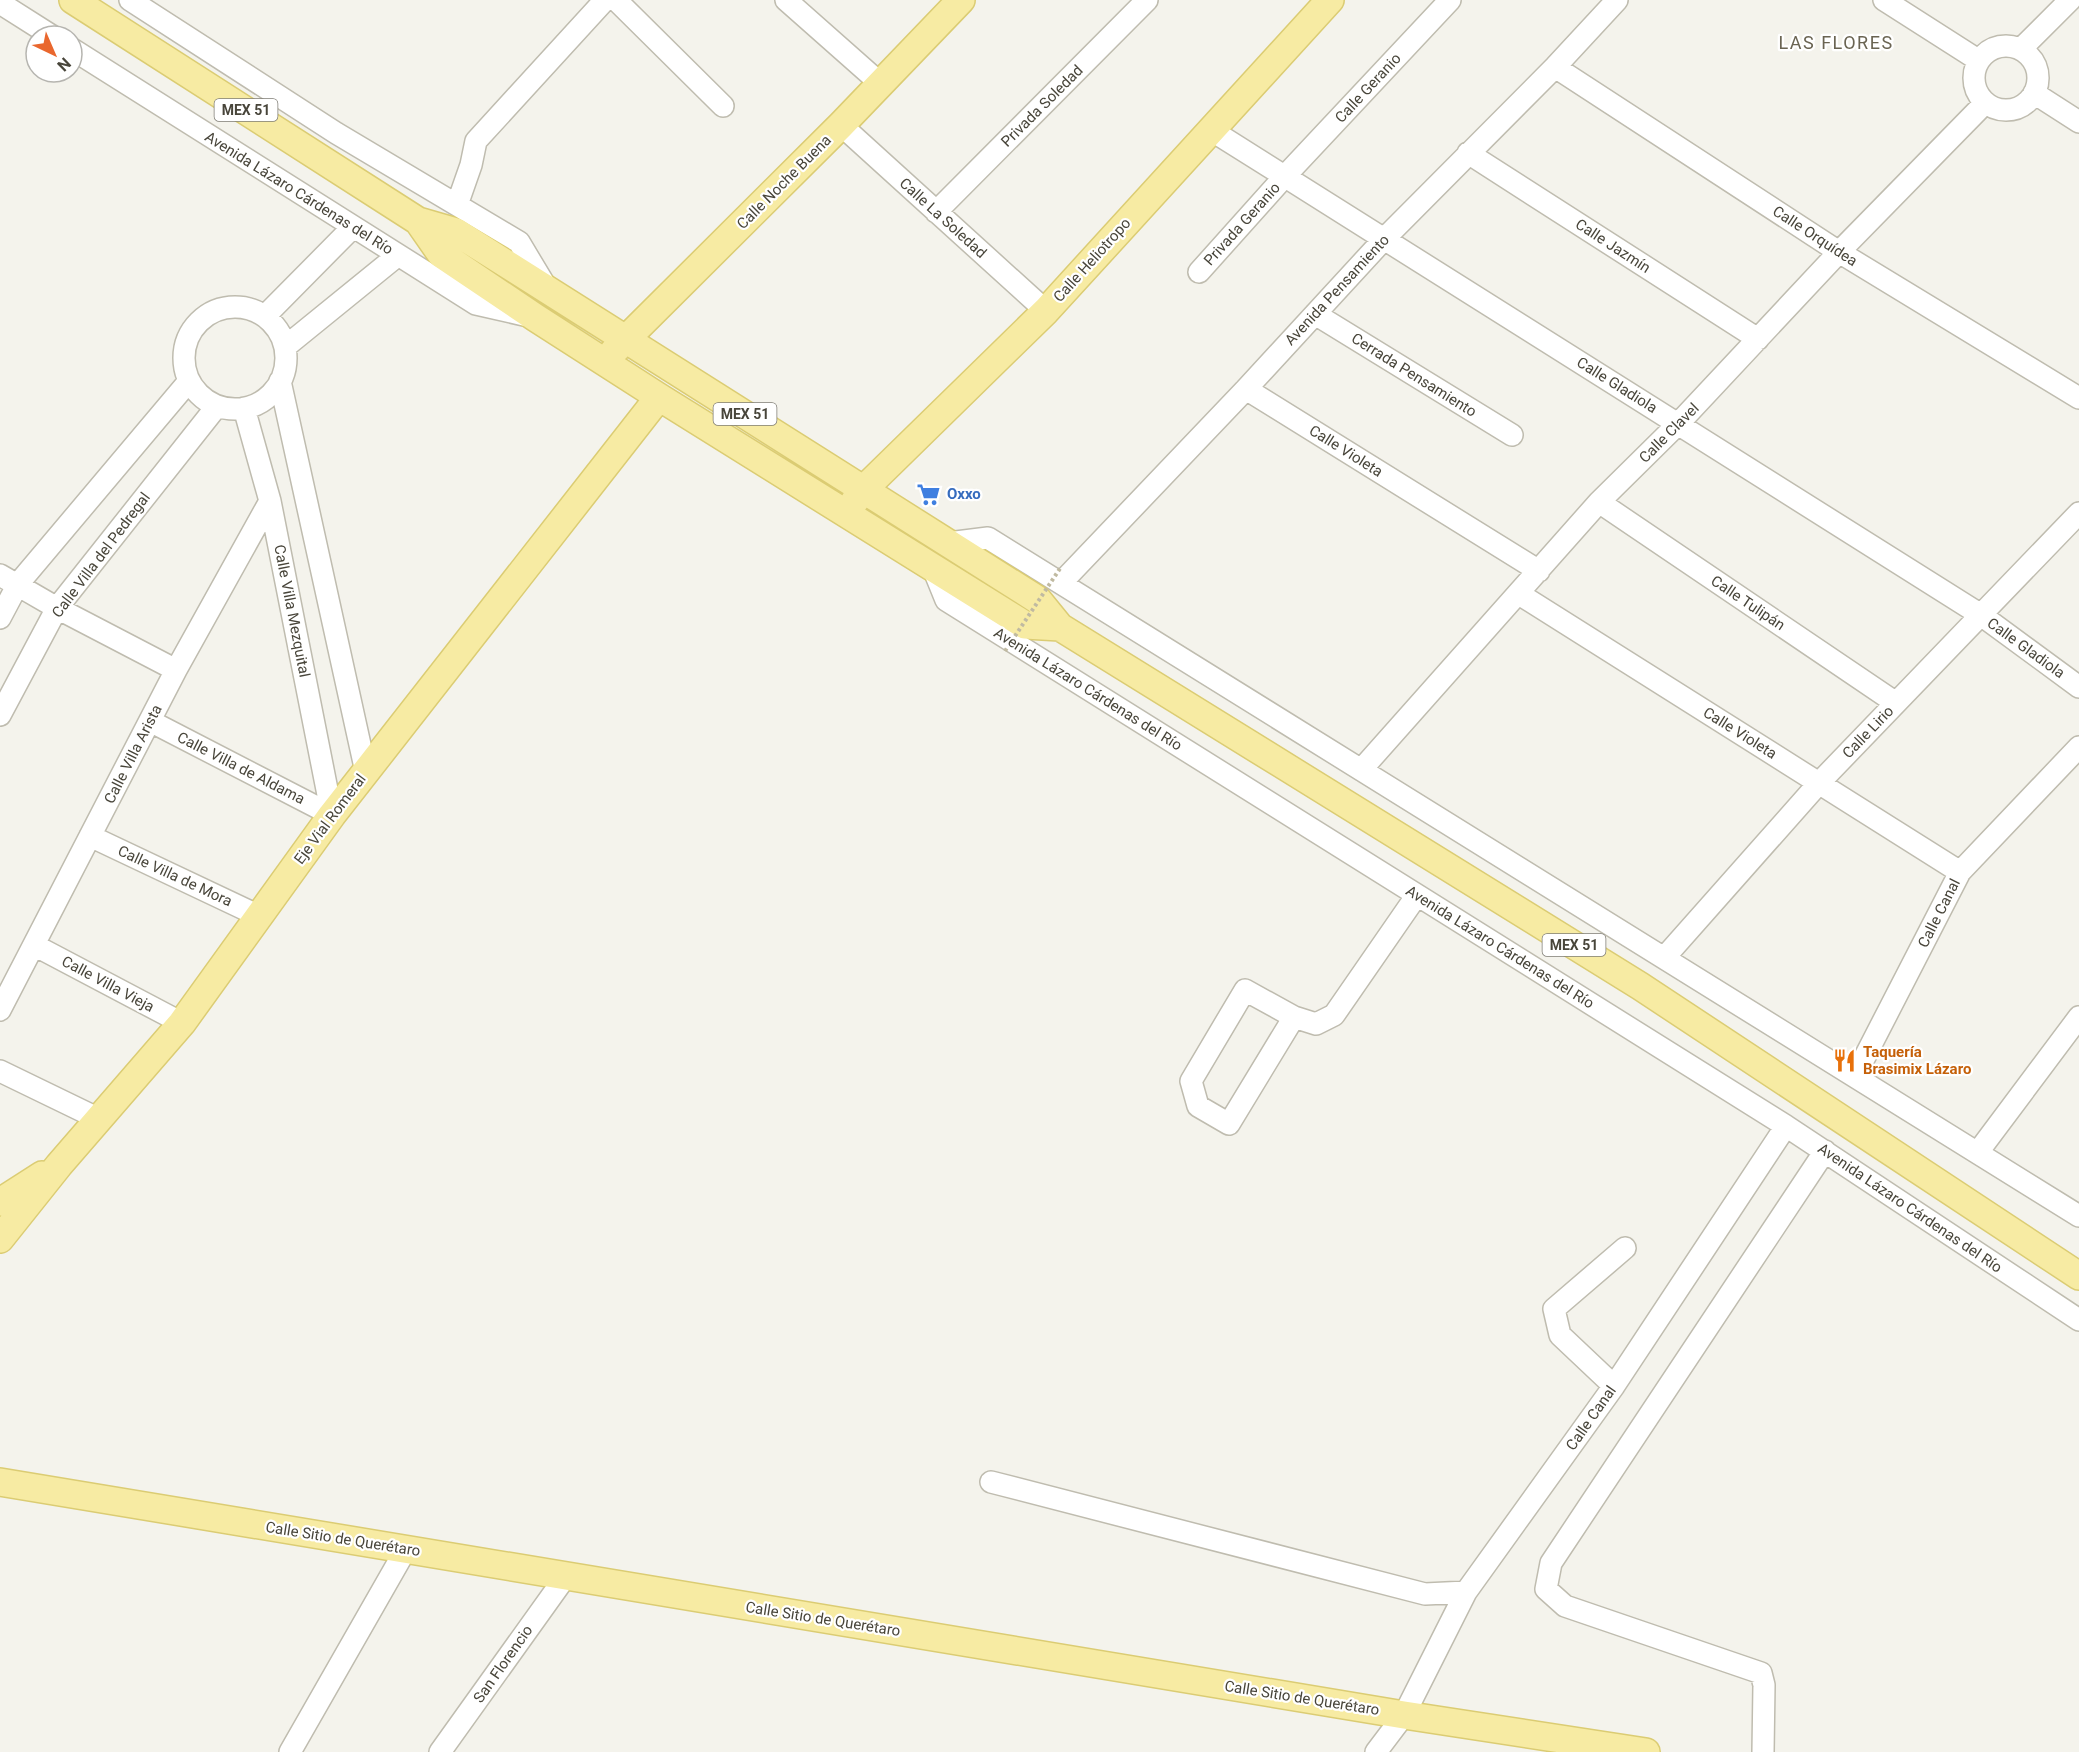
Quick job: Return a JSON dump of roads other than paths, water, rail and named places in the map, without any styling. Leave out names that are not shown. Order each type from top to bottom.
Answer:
[{"type":"main road","name":"Avenida Lázaro Cárdenas del Río","points":[[73,0],[418,221],[456,232],[864,489],[1038,600],[1060,627],[1640,986],[2079,1276]]},
{"type":"main road","name":"Calle Noche Buena","points":[[605,361],[841,125],[961,0]]},
{"type":"main road","name":"Calle Heliotropo","points":[[846,513],[864,489],[1046,311],[1330,0]]},
{"type":"main road","name":"Avenida Lázaro Cárdenas del Río","points":[[418,221],[441,254],[658,397],[1025,625],[1060,627]]},
{"type":"main road","name":"Eje Vial Romeral","points":[[0,1239],[58,1165],[182,1023],[332,815],[658,397]]},
{"type":"main road","points":[[0,1202],[58,1165]]},
{"type":"main road","name":"Calle Sitio de Querétaro","points":[[0,1482],[1404,1715],[1646,1752]]},
{"type":"street","name":"Avenida Lázaro Cárdenas del Río","points":[[130,0],[336,133],[519,242],[550,293]]},
{"type":"street","points":[[457,205],[471,165],[476,141],[604,0]]},
{"type":"street","points":[[616,0],[723,106]]},
{"type":"street","points":[[786,0],[881,84]]},
{"type":"street","name":"Privada Soledad","points":[[936,212],[1147,0]]},
{"type":"street","name":"Calle Geranio","points":[[1285,176],[1450,0]]},
{"type":"street","name":"Avenida Pensamiento","points":[[1061,575],[1246,389],[1385,238],[1555,67],[1617,0]]},
{"type":"street","points":[[1884,0],[1978,60]]},
{"type":"street","points":[[2021,49],[2070,0]]},
{"type":"street","points":[[0,3],[33,24]]},
{"type":"street","points":[[2005,45],[2021,49],[2033,60],[2038,76],[2034,93],[2021,106],[2003,110],[1985,104],[1976,91],[1974,83],[1973,75],[1978,60],[1990,49],[2005,45]]},
{"type":"street","name":"Avenida Lázaro Cárdenas del Río","points":[[84,57],[476,304],[536,318]]},
{"type":"street","name":"Calle Orquídea","points":[[1555,67],[1839,252],[2079,398]]},
{"type":"street","points":[[2034,93],[2079,122]]},
{"type":"street","name":"Calle Clavel","points":[[1361,770],[1599,502],[1678,424],[1839,252],[1985,104]]},
{"type":"street","name":"Calle La Soledad","points":[[841,125],[1046,311]]},
{"type":"street","name":"Calle Gladiola","points":[[1211,130],[1981,615],[2079,687]]},
{"type":"street","name":"Calle Jazmín","points":[[1468,153],[1758,339]]},
{"type":"street","name":"Privada Geranio","points":[[1199,272],[1285,176]]},
{"type":"street","points":[[265,316],[353,227]]},
{"type":"street","points":[[285,347],[398,256]]},
{"type":"street","points":[[237,307],[254,310],[265,316],[277,329],[285,347],[285,364],[280,381],[269,396],[243,408],[217,406],[202,397],[189,381],[183,360],[186,342],[195,326],[208,314],[219,309],[237,307]]},
{"type":"street","name":"Cerrada Pensamiento","points":[[1315,314],[1512,435]]},
{"type":"street","points":[[0,618],[9,579],[189,381]]},
{"type":"street","points":[[280,381],[366,772]]},
{"type":"street","name":"Calle Violeta","points":[[1246,389],[1539,571]]},
{"type":"street","name":"Calle Villa del Pedregal","points":[[0,715],[57,608],[217,406]]},
{"type":"street","name":"Calle Villa Mezquital","points":[[243,408],[270,501],[332,815]]},
{"type":"street","name":"Calle Villa Arista","points":[[0,1010],[176,670],[270,501]]},
{"type":"street","name":"Calle Tulipán","points":[[1599,502],[1896,703]]},
{"type":"street","name":"Calle Lirio","points":[[1664,958],[1819,783],[2079,513]]},
{"type":"street","points":[[948,543],[988,538],[1061,575],[1361,770],[2079,1215]]},
{"type":"street","name":"Avenida Lázaro Cárdenas del Río","points":[[933,568],[946,600],[1786,1126],[2079,1320]]},
{"type":"street","points":[[9,579],[57,608],[176,670]]},
{"type":"street","name":"Calle Violeta","points":[[1519,594],[1960,872]]},
{"type":"street","name":"Calle Villa de Aldama","points":[[150,721],[332,815]]},
{"type":"street","name":"Calle Canal","points":[[1856,1076],[1960,872],[2079,747]]},
{"type":"street","name":"Calle Villa de Mora","points":[[90,836],[259,916]]},
{"type":"street","points":[[1294,1017],[1229,1124],[1198,1106],[1191,1081],[1245,990],[1294,1017],[1316,1024],[1334,1016],[1417,895]]},
{"type":"street","name":"Calle Villa Vieja","points":[[34,945],[182,1023]]},
{"type":"street","points":[[1978,1152],[2079,1017]]},
{"type":"street","points":[[0,1071],[99,1119]]},
{"type":"street","name":"Calle Canal","points":[[1376,1752],[1404,1715],[1467,1592],[1614,1386],[1786,1126]]},
{"type":"street","points":[[1763,1752],[1764,1685],[1761,1672],[1565,1606],[1546,1589],[1551,1563],[1825,1151]]},
{"type":"street","points":[[1614,1386],[1560,1335],[1554,1310],[1625,1248]]},
{"type":"street","points":[[991,1482],[1425,1594],[1467,1592]]},
{"type":"street","points":[[290,1752],[406,1550]]},
{"type":"street","name":"San Florencio","points":[[440,1752],[566,1576]]},
{"type":"place","name":"Oxxo","points":[[929,494]]},
{"type":"place","name":"Taquería Brasimix Lázaro","points":[[1845,1061]]},
{"type":"district","name":"LAS FLORES","points":[[1836,42]]}]
